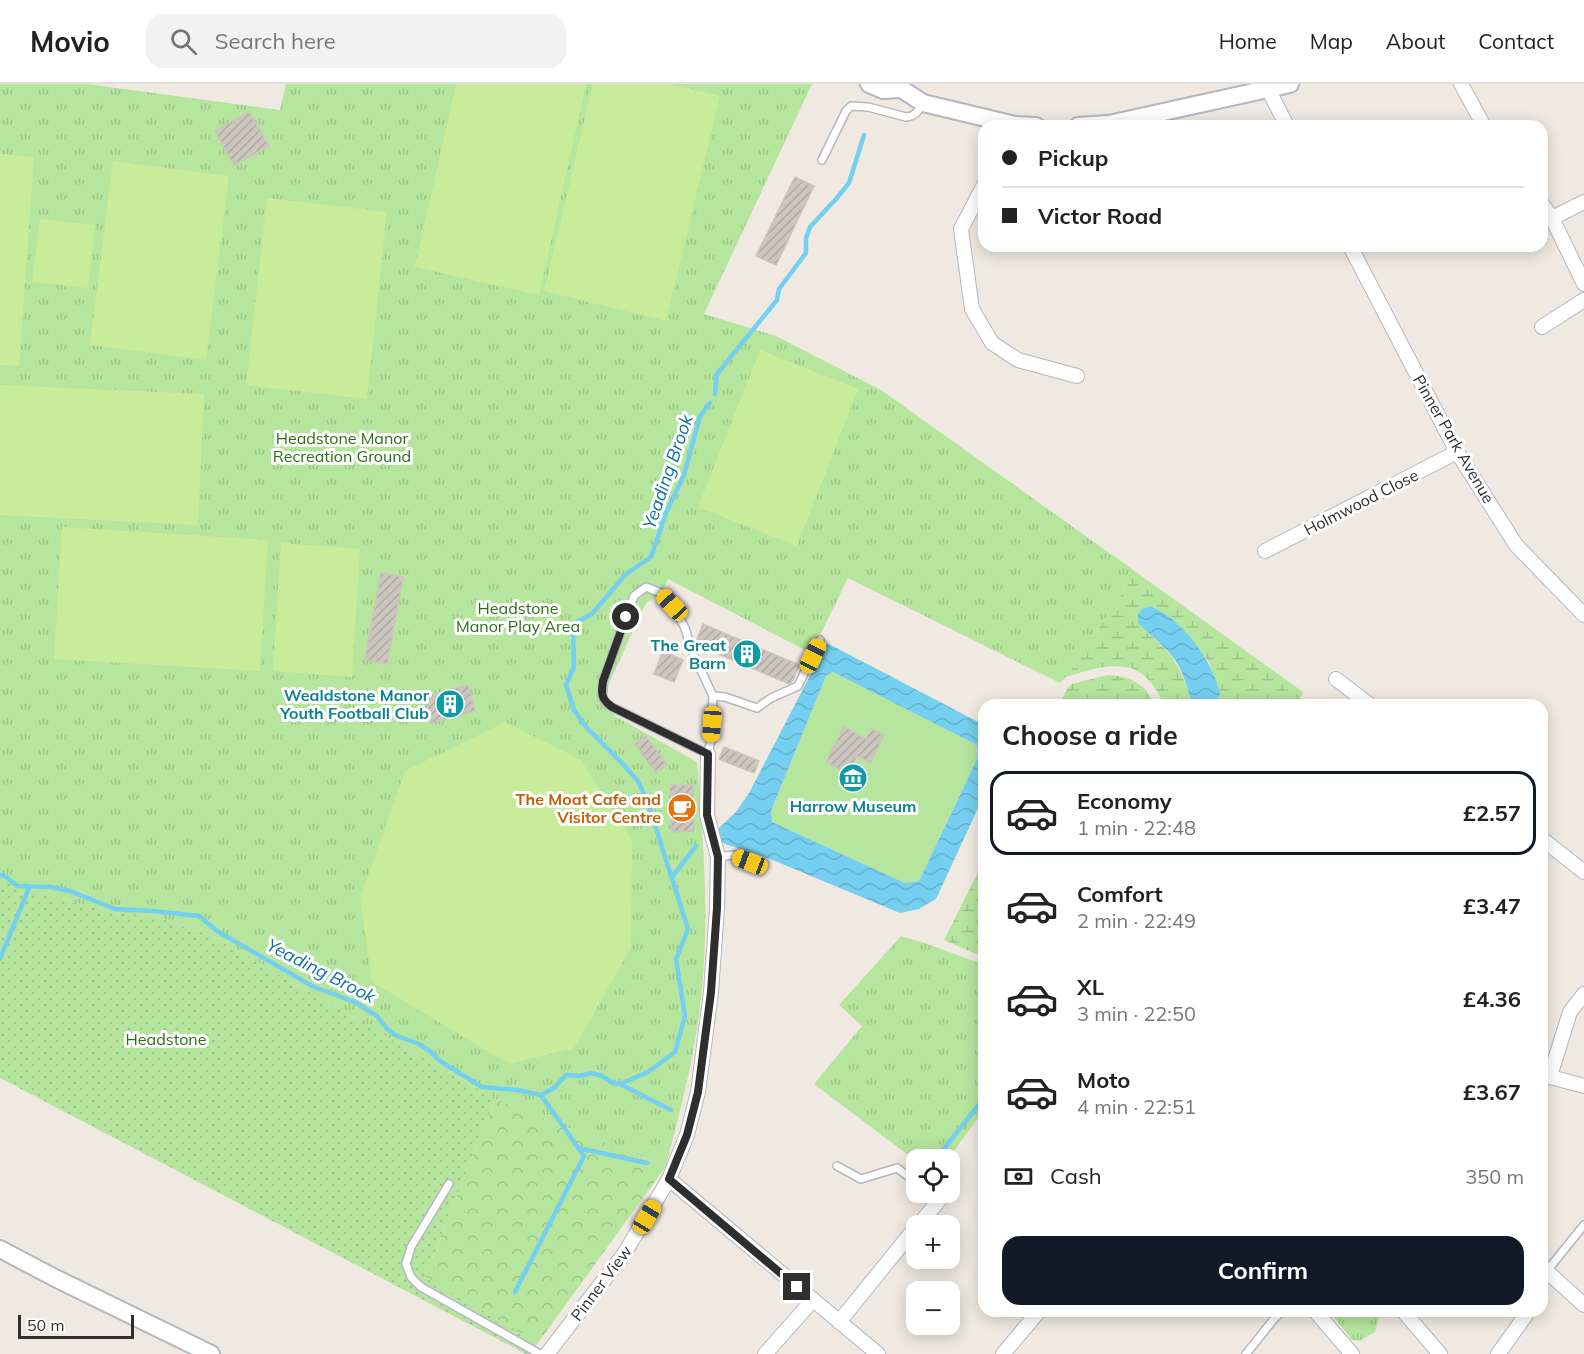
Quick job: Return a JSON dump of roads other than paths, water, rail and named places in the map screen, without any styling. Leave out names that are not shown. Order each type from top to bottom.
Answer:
[{"type":"street","points":[[869,84],[883,90],[900,89],[896,85]]},
{"type":"street","points":[[1127,120],[1290,84]]},
{"type":"street","points":[[1461,84],[1481,120]]},
{"type":"street","points":[[896,85],[923,103],[994,120]]},
{"type":"street","points":[[1268,89],[1284,120]]},
{"type":"street","points":[[978,196],[961,229],[972,309],[992,343],[1018,360],[1077,376]]},
{"type":"street","points":[[1552,218],[1584,201]]},
{"type":"street","points":[[1548,212],[1584,284]]},
{"type":"street","name":"Pinner Park Avenue","points":[[1353,252],[1457,452],[1516,545],[1584,615]]},
{"type":"street","points":[[1542,327],[1584,300]]},
{"type":"street","name":"Holmwood Close","points":[[1265,552],[1457,452]]},
{"type":"street","points":[[1336,679],[1362,699]]},
{"type":"street","name":"Pinner View","points":[[547,1354],[624,1254],[669,1179],[687,1135],[698,1092],[711,992],[717,908],[718,857],[707,815],[708,754]]},
{"type":"street","points":[[1548,844],[1584,872]]},
{"type":"street","points":[[1548,1070],[1570,1012],[1584,994]]},
{"type":"street","points":[[1548,1076],[1584,1086]]},
{"type":"street","points":[[669,1179],[878,1354]]},
{"type":"street","points":[[839,1322],[906,1240]]},
{"type":"street","points":[[0,1249],[57,1280],[211,1354]]},
{"type":"street","points":[[1548,1272],[1584,1305]]},
{"type":"street","points":[[765,1354],[813,1300]]},
{"type":"street","points":[[1003,1354],[1034,1317]]},
{"type":"street","points":[[1320,1317],[1352,1354]]},
{"type":"street","points":[[1408,1317],[1440,1354]]},
{"type":"street","points":[[1498,1354],[1525,1317]]},
{"type":"lane","points":[[822,160],[846,111],[851,106],[868,107],[906,117],[918,113],[923,103]]},
{"type":"lane","points":[[646,586],[661,593],[672,605],[685,628],[691,649],[713,696],[708,754],[605,702],[603,681],[634,596],[646,586]]},
{"type":"lane","points":[[713,696],[725,697],[757,708],[771,698],[798,686],[820,640]]},
{"type":"lane","points":[[718,857],[733,855],[750,862]]},
{"type":"lane","points":[[837,1166],[861,1179],[897,1168],[906,1175]]},
{"type":"lane","points":[[449,1184],[411,1247],[406,1264],[411,1277],[421,1287],[540,1354]]},
{"type":"lane","points":[[1548,1266],[1584,1225]]},
{"type":"lane","points":[[1246,1354],[1276,1317]]},
{"type":"water","points":[[1151,606],[1185,631],[1213,672],[1220,694],[1218,699],[1190,699],[1175,660],[1138,623],[1138,614],[1142,609]]},
{"type":"water","points":[[827,643],[978,722],[978,757],[978,808],[936,899],[919,909],[900,913],[763,856],[725,844],[720,841],[719,828],[736,812],[749,793]],"holes":[[[833,672],[977,745],[978,757],[919,881],[905,883],[772,822],[771,811],[826,676]]]},
{"type":"waterway","name":"Yeading Brook","points":[[715,394],[717,374],[777,300],[779,289],[806,253],[806,238],[810,227],[849,183],[864,135]]},
{"type":"waterway","name":"Yeading Brook","points":[[0,875],[5,876],[17,886],[50,887],[70,891],[115,909],[199,916],[217,931],[314,987],[355,1002],[377,1016],[395,1035],[419,1044],[440,1061],[482,1087],[541,1095],[554,1088],[566,1075],[580,1076],[591,1073],[620,1084],[648,1072],[675,1052],[685,1016],[676,959],[688,929],[648,803],[638,781],[586,727],[574,710],[566,685],[574,667],[573,624],[592,614],[626,574],[651,557],[666,513],[684,475],[700,416],[710,403]]},
{"type":"waterway","name":"Yeading Brook","points":[[672,877],[696,846]]},
{"type":"waterway","points":[[0,959],[29,888]]},
{"type":"waterway","points":[[620,1084],[671,1110]]},
{"type":"waterway","points":[[515,1292],[584,1156],[541,1095]]},
{"type":"waterway","points":[[944,1149],[978,1106]]},
{"type":"waterway","points":[[578,1148],[647,1163]]},
{"type":"place","name":"The Great Barn","points":[[747,654]]},
{"type":"place","name":"Wealdstone Manor Youth Football Club","points":[[450,704]]},
{"type":"place","name":"Harrow Museum","points":[[853,778]]},
{"type":"place","name":"The Moat Cafe and Visitor Centre","points":[[682,808]]},
{"type":"park label","name":"Headstone Manor Recreation Ground","points":[[342,447]]},
{"type":"park label","name":"Headstone Manor Play Area","points":[[518,617]]},
{"type":"park label","name":"Headstone","points":[[166,1039]]}]
